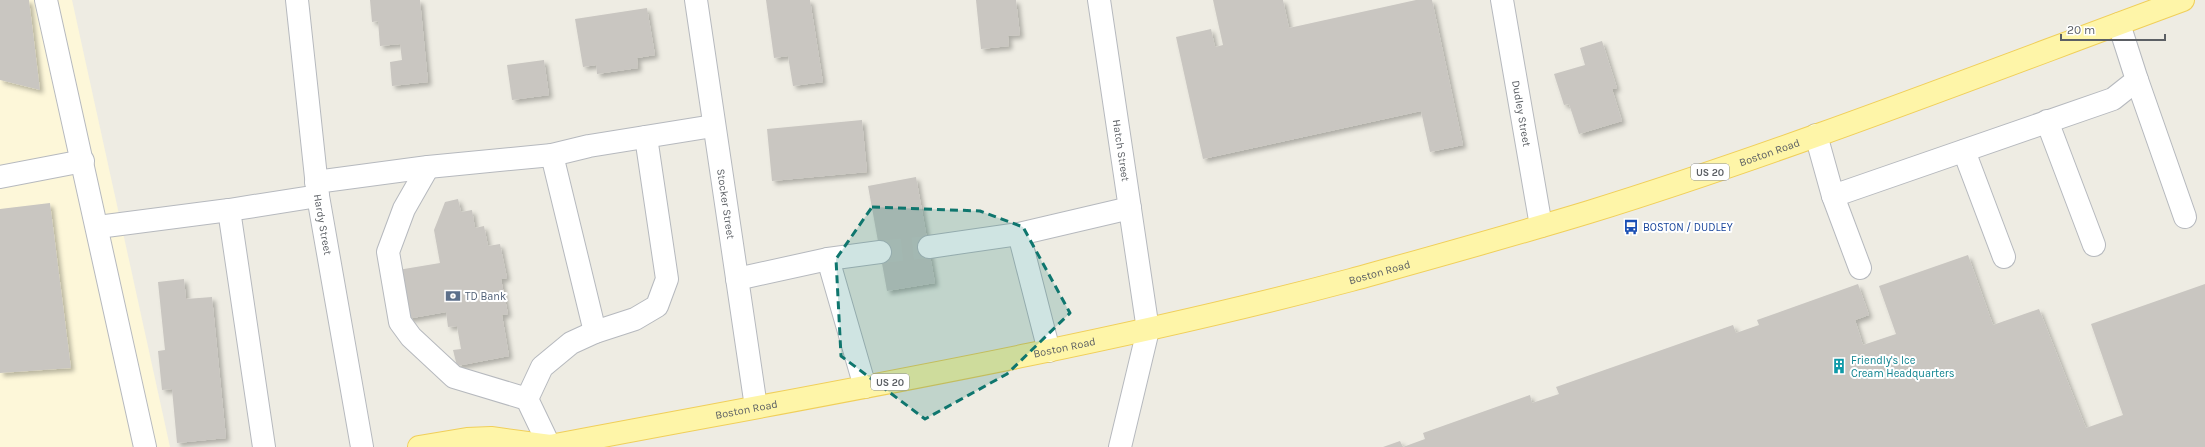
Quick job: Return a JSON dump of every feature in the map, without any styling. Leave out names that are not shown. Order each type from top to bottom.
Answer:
[{"type":"main road","name":"Boston Road","points":[[419,447],[467,439],[491,438],[549,447],[1049,351],[1148,330],[1335,284],[1541,226],[1642,195],[1816,135],[2183,0]]},
{"type":"street","points":[[46,0],[98,227],[145,447]]},
{"type":"street","name":"Hardy Street","points":[[297,0],[317,189],[362,447]]},
{"type":"street","name":"Stocker Street","points":[[696,0],[713,126],[756,408]]},
{"type":"street","name":"Hatch Street","points":[[1099,0],[1148,330]]},
{"type":"street","name":"Dudley Street","points":[[1502,0],[1541,226]]},
{"type":"street","points":[[2119,24],[2185,217]]},
{"type":"street","points":[[1833,196],[2113,99],[2137,80]]},
{"type":"street","points":[[2047,122],[2094,245]]},
{"type":"street","points":[[98,227],[229,210],[317,189],[428,167],[552,155],[589,146],[713,126]]},
{"type":"street","points":[[1816,135],[1833,196],[1860,268]]},
{"type":"street","points":[[527,399],[542,367],[571,343],[595,332],[635,319],[657,306],[667,279],[646,137]]},
{"type":"street","points":[[1964,151],[2004,257]]},
{"type":"street","points":[[552,155],[595,332]]},
{"type":"street","points":[[0,177],[83,161]]},
{"type":"street","points":[[428,167],[404,209],[388,252],[400,322],[411,337],[454,377],[527,399],[549,447]]},
{"type":"street","points":[[929,247],[1019,234],[1130,208]]},
{"type":"street","points":[[229,210],[264,447]]},
{"type":"street","points":[[1019,234],[1049,351]]},
{"type":"street","points":[[737,278],[828,259],[880,252]]},
{"type":"street","points":[[828,259],[865,387]]},
{"type":"street","points":[[1120,447],[1148,330]]},
{"type":"highlighted area","points":[[872,207],[980,211],[1023,227],[1070,313],[1007,374],[925,419],[841,356],[836,259]]},
{"type":"shaded area","points":[[0,0],[72,0],[170,447],[0,447]]},
{"type":"building","points":[[0,0],[29,0],[40,90],[0,80]]},
{"type":"building","points":[[370,0],[420,0],[428,82],[392,86],[390,62],[402,60],[400,44],[380,46],[378,21],[372,22]]},
{"type":"building","points":[[766,0],[810,0],[823,82],[793,86],[788,56],[774,58]]},
{"type":"building","points":[[976,0],[1016,0],[1020,35],[1008,36],[1009,46],[981,49]]},
{"type":"building","points":[[1213,0],[1283,0],[1289,28],[1416,0],[1432,0],[1463,145],[1430,152],[1421,111],[1203,159],[1176,37],[1211,29],[1215,47],[1223,45]]},
{"type":"building","points":[[647,8],[655,55],[637,58],[638,68],[597,74],[596,65],[583,67],[575,19]]},
{"type":"building","points":[[1602,41],[1617,88],[1612,89],[1622,121],[1579,134],[1569,104],[1564,105],[1554,74],[1585,65],[1580,48]]},
{"type":"building","points":[[544,60],[549,95],[512,100],[507,65]]},
{"type":"building","points":[[862,120],[867,172],[772,181],[767,129]]},
{"type":"building","points":[[916,177],[935,283],[887,291],[868,186]]},
{"type":"building","name":"TD Bank","points":[[458,199],[461,212],[472,210],[475,228],[484,226],[488,246],[500,244],[507,278],[501,279],[508,314],[502,315],[509,356],[457,366],[453,350],[461,349],[457,326],[448,327],[446,312],[407,319],[398,270],[440,263],[434,230],[445,202]]},
{"type":"building","points":[[50,203],[71,368],[0,373],[0,209]]},
{"type":"building","name":"Friendly's Ice Cream Headquarters","points":[[1968,255],[1993,325],[2039,309],[2086,428],[2123,415],[2091,324],[2205,284],[2205,447],[1403,447],[1425,439],[1423,433],[1530,395],[1532,403],[1559,394],[1556,387],[1733,325],[1736,333],[1759,325],[1757,320],[1858,284],[1869,315],[1855,320],[1863,345],[1896,334],[1879,286]]},
{"type":"building","points":[[184,279],[186,299],[212,297],[226,438],[177,443],[172,389],[162,390],[158,351],[165,350],[158,282]]},
{"type":"building","points":[[1400,441],[1403,447],[1383,447]]},
{"type":"tunnel","points":[[880,252],[929,247]]},
{"type":"place","name":"BOSTON / DUDLEY","points":[[1631,227]]},
{"type":"place","name":"TD Bank","points":[[453,296]]},
{"type":"place","name":"Friendly's Ice Cream Headquarters","points":[[1839,366]]}]
